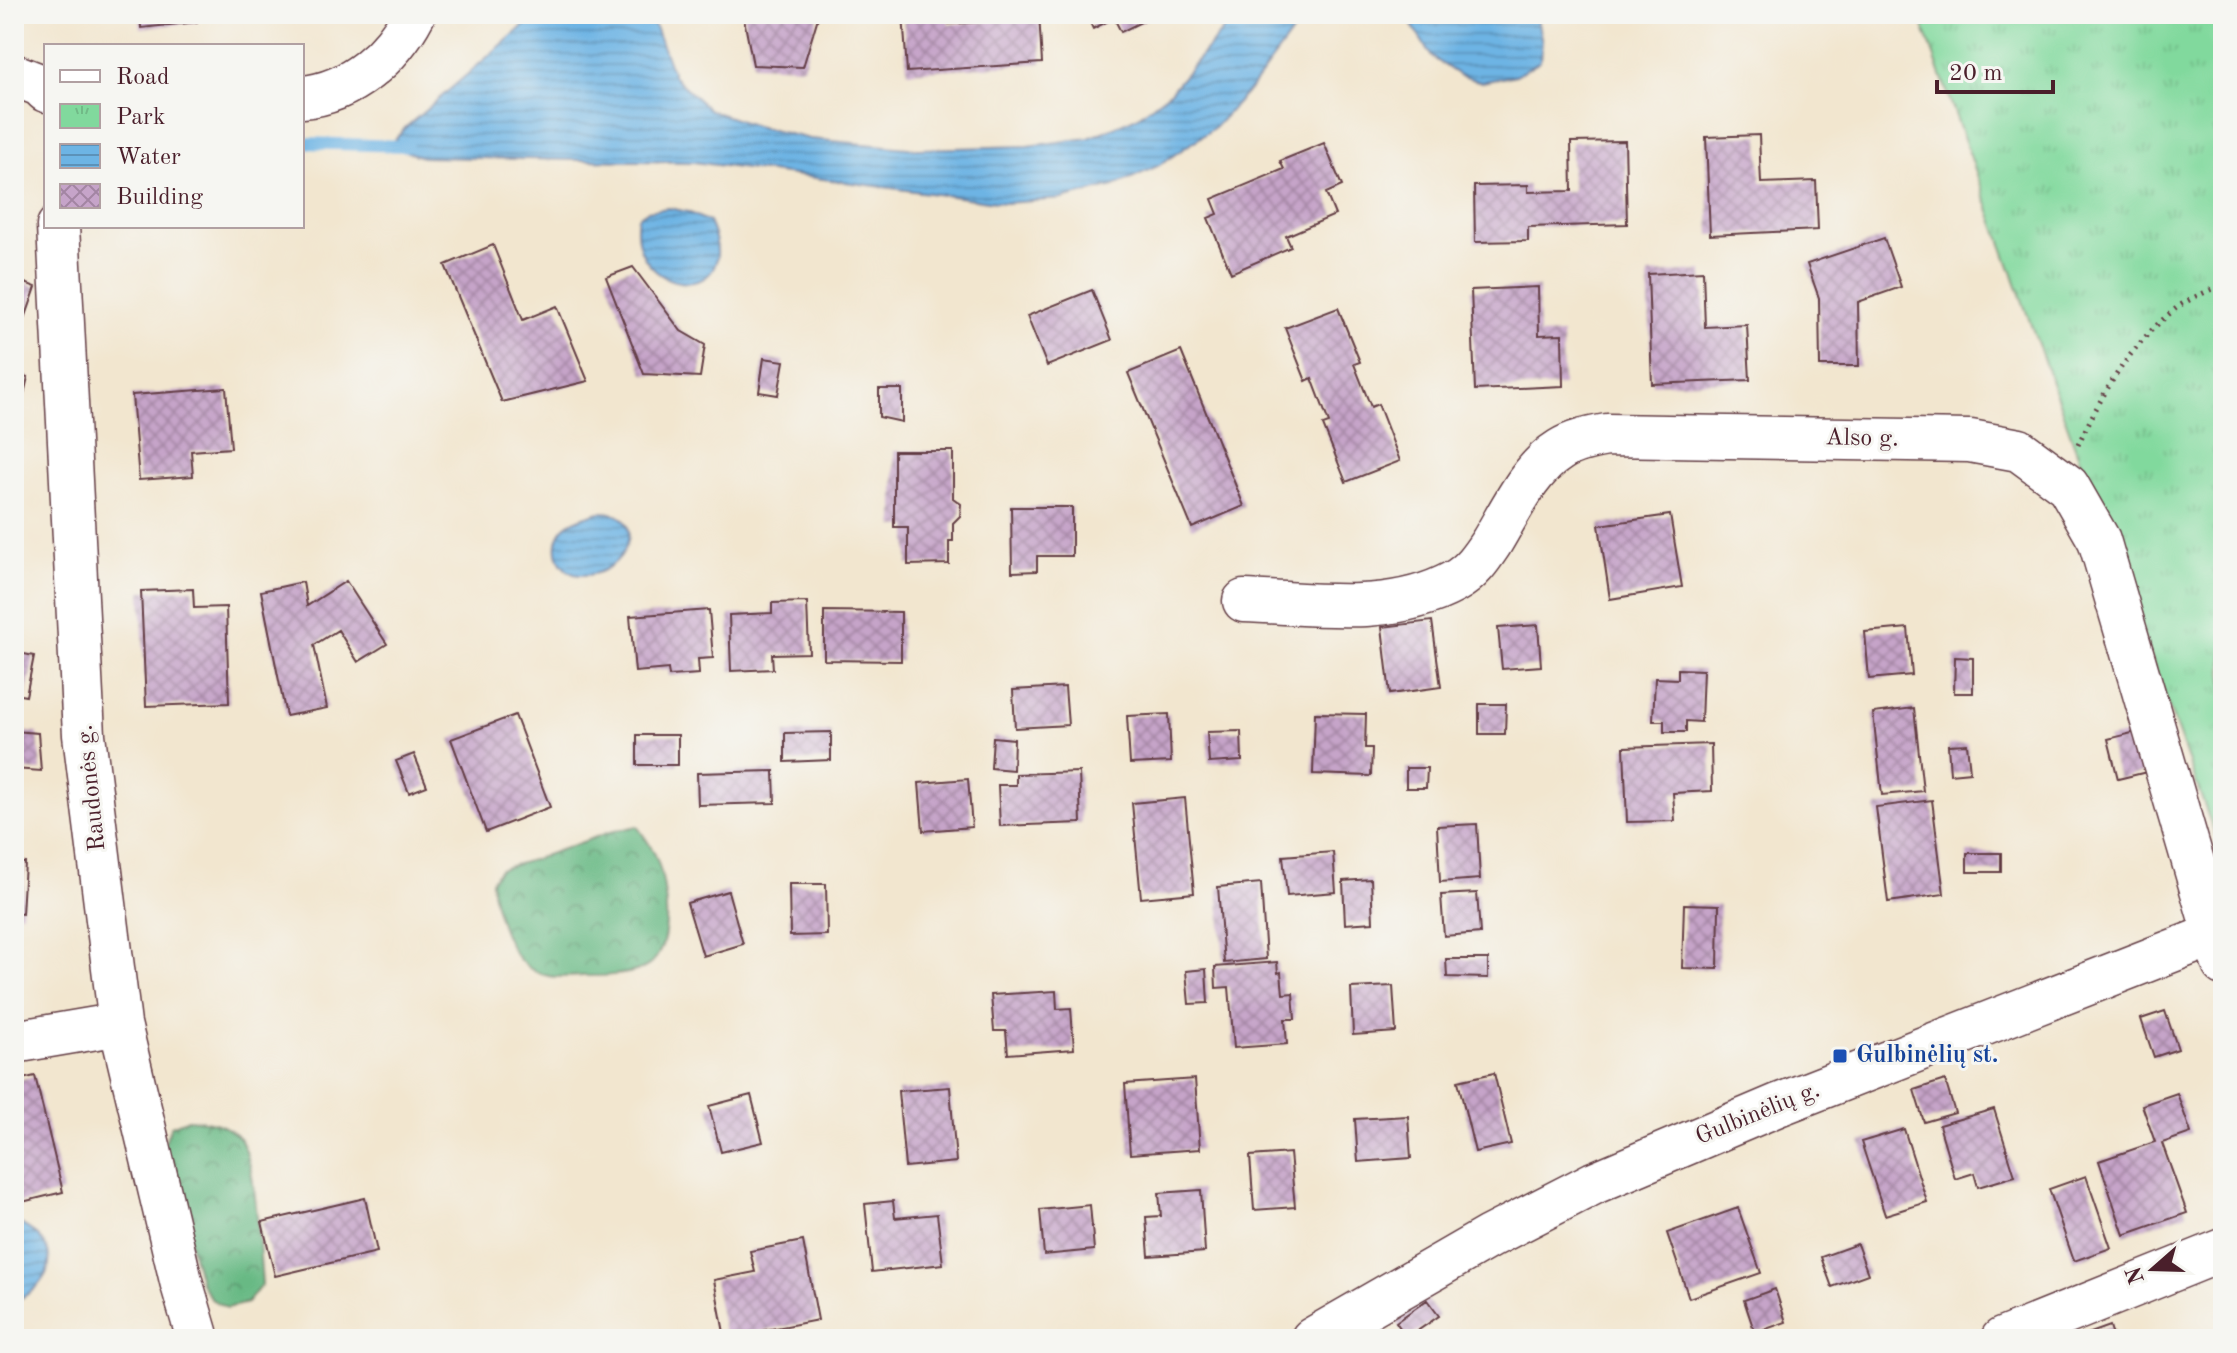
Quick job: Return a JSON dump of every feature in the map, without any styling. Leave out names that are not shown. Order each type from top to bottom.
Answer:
[{"type":"street","points":[[304,97],[318,96],[370,72],[406,29],[414,14]]},
{"type":"street","points":[[14,75],[44,89]]},
{"type":"street","name":"Raudonės g.","points":[[58,228],[84,735],[120,1024],[181,1281],[198,1339]]},
{"type":"street","name":"Also g.","points":[[1244,601],[1383,606],[1428,594],[1457,581],[1477,564],[1537,471],[1559,450],[1583,439],[1607,435],[1970,441],[2019,450],[2068,486],[2099,540],[2220,943]]},
{"type":"street","name":"Gulbinėlių g.","points":[[1330,1334],[1489,1237],[1594,1183],[1778,1105],[2220,943]]},
{"type":"street","points":[[14,1042],[120,1024]]},
{"type":"street","points":[[2002,1339],[2223,1250]]},
{"type":"path","points":[[2068,486],[2075,453],[2095,410],[2126,358],[2175,308],[2223,284]]},
{"type":"green space","points":[[1919,14],[2223,14],[2223,857]]},
{"type":"green space","points":[[637,826],[656,857],[666,901],[665,934],[653,961],[642,969],[628,973],[566,977],[545,975],[524,964],[506,937],[494,902],[491,881],[500,869]]},
{"type":"green space","points":[[188,1119],[215,1123],[228,1129],[239,1138],[245,1149],[253,1185],[262,1284],[247,1303],[227,1308],[211,1299],[200,1281],[164,1144],[171,1126]]},
{"type":"water","points":[[530,14],[650,14],[674,77],[709,110],[755,126],[810,139],[918,149],[1027,146],[1089,138],[1137,117],[1170,92],[1237,14],[1306,14],[1251,88],[1215,127],[1158,166],[1114,186],[1062,199],[1004,203],[694,162],[422,157],[390,146],[405,128],[527,23]]},
{"type":"water","points":[[1405,14],[1536,14],[1542,42],[1540,61],[1516,75],[1482,82],[1459,75],[1432,57]]},
{"type":"water","points":[[669,208],[688,212],[709,222],[717,250],[713,269],[701,280],[684,282],[665,277],[649,264],[639,244],[638,217],[647,211]]},
{"type":"water","points":[[599,512],[615,514],[625,521],[629,532],[627,544],[621,556],[610,566],[596,573],[572,573],[558,556],[560,534],[572,522]]},
{"type":"water","points":[[14,1220],[40,1238],[49,1258],[45,1276],[39,1284],[14,1302]]},
{"type":"building","points":[[140,14],[211,16],[196,17],[197,22],[141,28]]},
{"type":"building","points":[[743,14],[819,14],[803,67],[753,65]]},
{"type":"building","points":[[903,14],[948,14],[949,24],[993,21],[993,14],[1039,14],[1042,63],[907,72]]},
{"type":"building","points":[[1086,14],[1157,14],[1121,32],[1114,18],[1093,29]]},
{"type":"building","points":[[1759,135],[1761,183],[1816,181],[1818,230],[1710,235],[1706,137]]},
{"type":"building","points":[[1625,141],[1627,224],[1528,227],[1528,241],[1475,242],[1474,186],[1528,185],[1528,192],[1572,191],[1571,142]]},
{"type":"building","points":[[1324,143],[1342,186],[1326,193],[1335,215],[1286,236],[1291,247],[1231,273],[1208,218],[1218,214],[1212,199],[1284,169],[1280,161]]},
{"type":"building","points":[[1884,238],[1901,287],[1858,302],[1859,366],[1820,366],[1819,298],[1807,264]]},
{"type":"building","points":[[493,245],[523,320],[557,306],[588,381],[502,402],[445,265]]},
{"type":"building","points":[[633,267],[681,331],[705,345],[700,377],[644,374],[606,277]]},
{"type":"building","points":[[1703,271],[1705,327],[1747,325],[1750,380],[1652,384],[1648,274]]},
{"type":"building","points":[[14,279],[36,287],[19,336],[14,334]]},
{"type":"building","points":[[1538,287],[1539,335],[1562,334],[1563,386],[1475,390],[1471,290]]},
{"type":"building","points":[[1092,290],[1112,340],[1047,366],[1027,316]]},
{"type":"building","points":[[1338,308],[1360,362],[1354,364],[1371,407],[1378,404],[1400,461],[1346,482],[1323,425],[1329,423],[1312,378],[1306,381],[1285,328]]},
{"type":"building","points":[[1181,351],[1244,506],[1192,528],[1128,373]]},
{"type":"building","points":[[764,358],[784,361],[778,395],[759,392]]},
{"type":"building","points":[[14,374],[28,377],[15,432],[14,432]]},
{"type":"building","points":[[226,388],[231,448],[191,451],[193,476],[139,480],[132,395]]},
{"type":"building","points":[[879,389],[902,389],[902,422],[879,417]]},
{"type":"building","points":[[894,451],[953,451],[953,498],[961,504],[960,516],[953,523],[953,541],[949,541],[949,564],[908,565],[908,527],[894,527]]},
{"type":"building","points":[[1011,507],[1072,507],[1072,556],[1037,556],[1037,571],[1012,572]]},
{"type":"building","points":[[1670,515],[1682,587],[1610,599],[1599,525]]},
{"type":"building","points":[[346,581],[387,644],[358,662],[338,630],[314,645],[327,708],[286,716],[261,591],[303,582],[307,606]]},
{"type":"building","points":[[193,589],[194,608],[226,607],[229,703],[146,706],[141,591]]},
{"type":"building","points":[[807,602],[809,653],[772,654],[773,669],[731,671],[729,615],[772,613],[772,603]]},
{"type":"building","points":[[709,610],[713,658],[698,659],[699,674],[669,676],[668,669],[635,672],[630,616]]},
{"type":"building","points":[[824,611],[901,612],[901,661],[824,660]]},
{"type":"building","points":[[1432,621],[1441,687],[1390,694],[1382,627]]},
{"type":"building","points":[[1538,625],[1541,666],[1502,669],[1498,628]]},
{"type":"building","points":[[1908,628],[1912,675],[1869,679],[1865,632]]},
{"type":"building","points":[[14,652],[34,656],[26,696],[14,694]]},
{"type":"building","points":[[1955,657],[1973,658],[1973,693],[1954,693]]},
{"type":"building","points":[[1678,669],[1703,670],[1701,722],[1686,721],[1686,732],[1664,732],[1664,721],[1653,721],[1655,678],[1678,679]]},
{"type":"building","points":[[1065,687],[1068,725],[1015,728],[1013,690]]},
{"type":"building","points":[[1479,704],[1506,704],[1505,734],[1479,734]]},
{"type":"building","points":[[1914,708],[1923,791],[1882,795],[1873,713]]},
{"type":"building","points":[[1315,713],[1366,714],[1365,748],[1372,748],[1371,776],[1313,774]]},
{"type":"building","points":[[1169,714],[1171,762],[1130,764],[1127,716]]},
{"type":"building","points":[[515,715],[550,807],[486,832],[451,739]]},
{"type":"building","points":[[2144,730],[2155,770],[2118,779],[2108,739]]},
{"type":"building","points":[[14,731],[38,733],[41,771],[14,769]]},
{"type":"building","points":[[1241,731],[1242,761],[1209,763],[1207,732]]},
{"type":"building","points":[[831,732],[831,760],[785,762],[785,733]]},
{"type":"building","points":[[637,735],[678,735],[678,765],[637,765]]},
{"type":"building","points":[[993,737],[1014,739],[1013,770],[991,768]]},
{"type":"building","points":[[1711,744],[1712,791],[1673,793],[1675,821],[1627,822],[1624,747]]},
{"type":"building","points":[[1967,744],[1970,772],[1950,774],[1948,745]]},
{"type":"building","points":[[414,754],[427,786],[409,793],[396,761]]},
{"type":"building","points":[[1406,768],[1427,768],[1426,788],[1406,788]]},
{"type":"building","points":[[774,771],[775,803],[698,805],[697,773]]},
{"type":"building","points":[[1079,772],[1081,823],[1000,826],[998,785],[1016,785],[1016,774]]},
{"type":"building","points":[[968,779],[972,827],[923,831],[919,783]]},
{"type":"building","points":[[1185,798],[1194,893],[1141,898],[1132,803]]},
{"type":"building","points":[[1932,800],[1944,894],[1888,902],[1876,807]]},
{"type":"building","points":[[1477,824],[1480,879],[1440,882],[1437,826]]},
{"type":"building","points":[[1333,852],[1336,892],[1287,896],[1283,856]]},
{"type":"building","points":[[1967,853],[2001,853],[2001,872],[1967,872]]},
{"type":"building","points":[[14,862],[25,863],[22,914],[14,913]]},
{"type":"building","points":[[1371,879],[1373,922],[1345,924],[1343,881]]},
{"type":"building","points":[[1261,883],[1266,959],[1224,963],[1218,887]]},
{"type":"building","points":[[789,884],[826,884],[827,935],[790,936]]},
{"type":"building","points":[[728,891],[743,944],[703,956],[687,903]]},
{"type":"building","points":[[1477,893],[1480,933],[1444,936],[1441,895]]},
{"type":"building","points":[[1684,904],[1719,905],[1718,969],[1682,968]]},
{"type":"building","points":[[1446,959],[1488,959],[1488,978],[1447,977]]},
{"type":"building","points":[[1277,962],[1283,994],[1293,993],[1295,1019],[1285,1019],[1287,1044],[1234,1048],[1229,987],[1216,988],[1215,967]]},
{"type":"building","points":[[1206,969],[1208,1003],[1189,1004],[1186,971]]},
{"type":"building","points":[[1393,986],[1396,1032],[1353,1035],[1351,988]]},
{"type":"building","points":[[1056,991],[1057,1009],[1071,1008],[1074,1049],[1008,1054],[1006,1031],[994,1031],[991,995]]},
{"type":"building","points":[[2165,1011],[2178,1049],[2154,1057],[2141,1019]]},
{"type":"building","points":[[1494,1073],[1511,1144],[1475,1152],[1458,1081]]},
{"type":"building","points":[[35,1076],[63,1192],[14,1204],[14,1081]]},
{"type":"building","points":[[1195,1079],[1200,1149],[1130,1154],[1125,1084]]},
{"type":"building","points":[[1945,1080],[1955,1113],[1924,1122],[1914,1090]]},
{"type":"building","points":[[950,1087],[956,1162],[905,1167],[898,1091]]},
{"type":"building","points":[[2177,1093],[2191,1133],[2162,1143],[2187,1213],[2124,1235],[2099,1161],[2155,1142],[2142,1105]]},
{"type":"building","points":[[751,1095],[763,1142],[721,1152],[709,1106]]},
{"type":"building","points":[[1994,1109],[2015,1176],[1978,1187],[1974,1173],[1955,1179],[1939,1125]]},
{"type":"building","points":[[1408,1116],[1411,1158],[1358,1162],[1355,1119]]},
{"type":"building","points":[[1904,1129],[1927,1202],[1885,1215],[1861,1142]]},
{"type":"building","points":[[1290,1153],[1295,1207],[1254,1210],[1250,1156]]},
{"type":"building","points":[[2086,1176],[2111,1248],[2074,1261],[2049,1189]]},
{"type":"building","points":[[1201,1190],[1205,1252],[1149,1256],[1146,1217],[1161,1216],[1159,1193]]},
{"type":"building","points":[[365,1198],[377,1252],[275,1276],[262,1222]]},
{"type":"building","points":[[893,1201],[895,1218],[937,1214],[943,1264],[872,1272],[865,1204]]},
{"type":"building","points":[[1090,1205],[1094,1250],[1044,1255],[1040,1210]]},
{"type":"building","points":[[1738,1208],[1761,1273],[1689,1298],[1667,1233]]},
{"type":"building","points":[[803,1241],[818,1320],[725,1338],[714,1280],[755,1272],[750,1251]]},
{"type":"building","points":[[1857,1244],[1868,1274],[1832,1287],[1821,1257]]},
{"type":"building","points":[[1775,1289],[1786,1322],[1755,1333],[1744,1300]]},
{"type":"building","points":[[1427,1300],[1439,1316],[1407,1338],[1396,1322]]},
{"type":"building","points":[[2110,1326],[2114,1339],[2074,1339]]},
{"type":"waterway","points":[[304,143],[407,146]]},
{"type":"place","name":"Gulbinėlių st.","points":[[1840,1056]]}]
